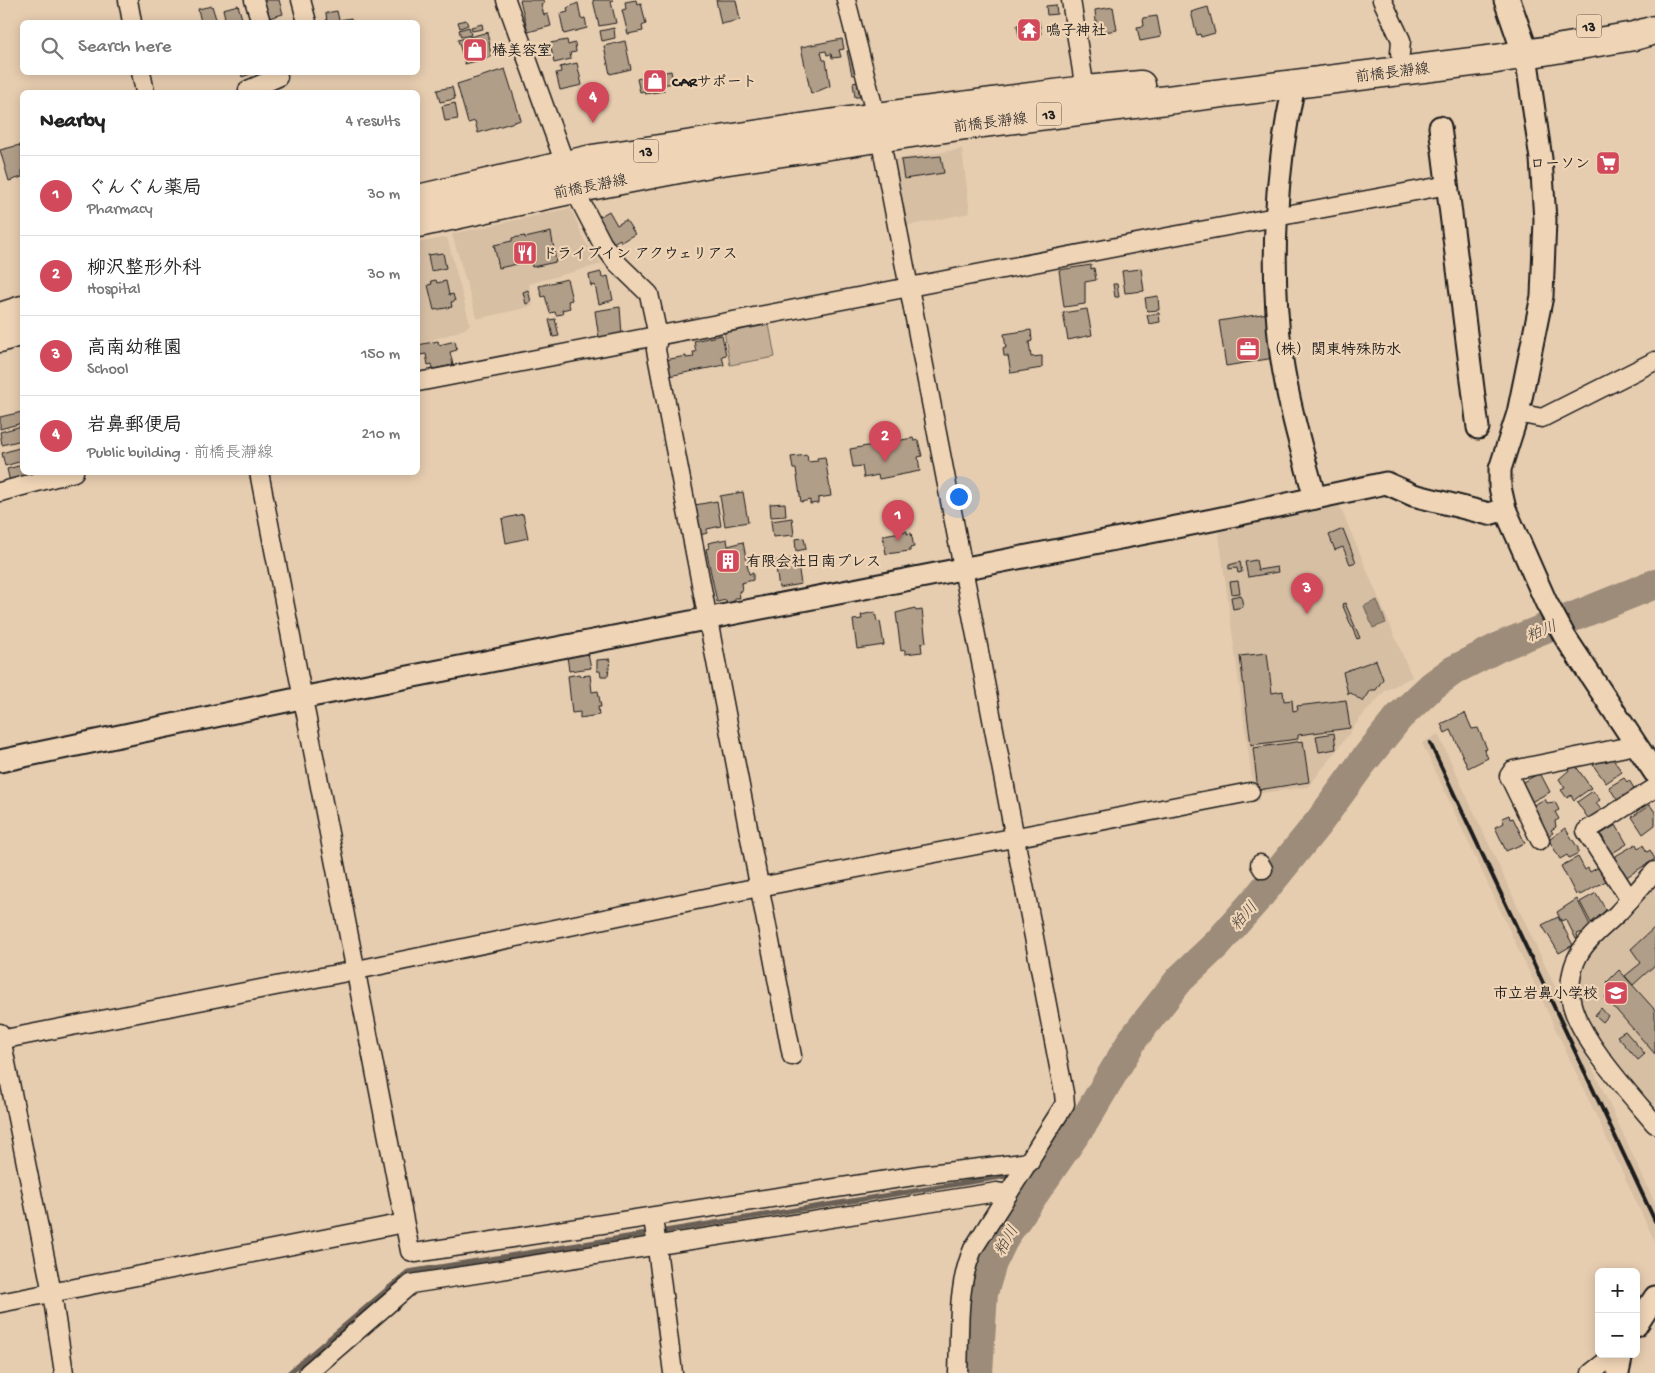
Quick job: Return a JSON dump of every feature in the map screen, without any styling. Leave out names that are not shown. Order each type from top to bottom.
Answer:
[{"type":"main road","points":[[1507,0],[1524,47]]},
{"type":"main road","name":"前橋長瀞線","points":[[878,127],[966,124],[1294,85],[1524,47],[1655,12]]},
{"type":"main road","name":"前橋長瀞線","points":[[420,199],[570,177],[715,162],[878,127],[1086,90],[1400,53],[1524,47],[1634,36],[1655,30]]},
{"type":"main road","name":"前橋長瀞線","points":[[420,223],[570,177]]},
{"type":"main road","points":[[0,317],[20,311]]},
{"type":"main road","points":[[0,338],[20,332]]},
{"type":"street","points":[[128,0],[132,20]]},
{"type":"street","points":[[254,0],[260,20]]},
{"type":"street","points":[[301,0],[306,20]]},
{"type":"street","points":[[506,0],[570,177],[602,243],[616,262],[649,294],[658,336],[656,350],[792,1056]]},
{"type":"street","points":[[846,0],[878,127],[910,288],[1065,1104],[973,1249],[963,1274],[958,1373]]},
{"type":"street","points":[[1071,0],[1086,90]]},
{"type":"street","points":[[1382,0],[1401,40],[1400,53]]},
{"type":"street","points":[[1524,47],[1542,159],[1545,220],[1542,296],[1518,413],[1500,469],[1500,487],[1506,509],[1549,607],[1565,638],[1655,773]]},
{"type":"street","points":[[142,75],[145,90]]},
{"type":"street","points":[[248,90],[280,75]]},
{"type":"street","points":[[1294,85],[1281,164],[1277,218],[1277,309],[1281,354],[1296,428],[1315,498]]},
{"type":"street","points":[[1440,127],[1478,428]]},
{"type":"street","points":[[420,382],[1168,237],[1448,185]]},
{"type":"street","points":[[1518,413],[1542,418],[1655,361]]},
{"type":"street","points":[[0,492],[63,475]]},
{"type":"street","points":[[260,475],[301,698],[357,970],[410,1250],[415,1253],[655,1231],[997,1192],[1008,1194]]},
{"type":"street","points":[[0,761],[301,698],[708,619],[1386,483],[1413,495],[1489,514],[1506,509]]},
{"type":"street","points":[[1540,840],[1510,776],[1513,770],[1636,745]]},
{"type":"street","points":[[1630,900],[1586,831],[1655,788]]},
{"type":"street","points":[[64,1373],[52,1293],[0,1038],[357,970],[759,887],[1250,792]]},
{"type":"street","points":[[1655,871],[1630,900],[1590,940],[1578,956],[1571,976],[1572,1004],[1606,1064],[1655,1124]]},
{"type":"street","points":[[308,1373],[411,1284],[920,1175],[1024,1170]]},
{"type":"street","points":[[0,1302],[404,1223]]},
{"type":"street","points":[[655,1231],[673,1373]]},
{"type":"street","points":[[1640,1320],[1655,1297]]},
{"type":"street","points":[[1591,1373],[1610,1358],[1620,1361]]},
{"type":"shaded area","points":[[962,149],[970,213],[901,227],[890,160]]},
{"type":"shaded area","points":[[571,208],[584,240],[602,264],[529,284],[533,306],[477,319],[452,234]]},
{"type":"shaded area","points":[[447,237],[470,324],[465,329],[420,344],[420,243]]},
{"type":"shaded area","points":[[769,324],[775,357],[730,365],[724,331]]},
{"type":"shaded area","points":[[1339,504],[1412,677],[1385,691],[1358,721],[1308,787],[1254,794],[1218,528]]},
{"type":"shaded area","points":[[1377,600],[1386,623],[1373,628],[1364,606]]},
{"type":"shaded area","points":[[1438,734],[1655,1203],[1655,1242],[1422,743]]},
{"type":"shaded area","name":"市立岩鼻小学校","points":[[1655,878],[1655,1112],[1610,1056],[1581,1010],[1577,999],[1579,972],[1589,956]]},
{"type":"building","points":[[264,0],[279,0],[283,14],[269,18]]},
{"type":"building","points":[[520,0],[543,0],[544,4],[541,5],[544,15],[548,14],[551,26],[528,32]]},
{"type":"building","points":[[593,0],[613,0],[611,2],[616,23],[599,26]]},
{"type":"building","points":[[636,0],[637,4],[641,3],[646,24],[642,26],[643,31],[628,34],[622,10],[626,9],[625,2]]},
{"type":"building","points":[[716,0],[736,0],[740,20],[721,24]]},
{"type":"building","points":[[578,3],[581,19],[585,18],[587,28],[564,34],[560,14],[568,12],[567,8]]},
{"type":"building","points":[[238,5],[242,20],[226,20],[223,9]]},
{"type":"building","points":[[1056,5],[1057,14],[1047,15],[1046,6]]},
{"type":"building","points":[[212,6],[216,20],[201,20],[198,9]]},
{"type":"building","points":[[1113,7],[1117,30],[1097,33],[1095,10]]},
{"type":"building","points":[[1208,7],[1215,33],[1201,37],[1200,34],[1197,35],[1191,12]]},
{"type":"building","points":[[337,11],[339,20],[327,20],[326,13]]},
{"type":"building","points":[[1157,16],[1161,37],[1140,41],[1137,27],[1144,26],[1143,18]]},
{"type":"building","points":[[466,20],[468,25],[460,28],[458,22]]},
{"type":"building","name":"鳴子神社","points":[[1039,21],[1041,34],[1031,35],[1030,32],[1025,32],[1026,36],[1019,37],[1017,25],[1025,24],[1027,28],[1026,22]]},
{"type":"building","points":[[482,24],[483,29],[472,31],[471,27]]},
{"type":"building","points":[[469,27],[471,35],[461,37],[459,30]]},
{"type":"building","points":[[614,28],[615,38],[602,41],[600,31]]},
{"type":"building","name":"椿美容室","points":[[488,32],[491,57],[465,64],[458,40]]},
{"type":"building","points":[[842,39],[844,49],[839,50],[841,57],[832,58],[831,54],[827,55],[826,51],[821,52],[823,60],[826,60],[830,86],[811,94],[801,47]]},
{"type":"building","points":[[567,40],[568,45],[575,43],[576,52],[570,53],[571,59],[554,63],[550,43]]},
{"type":"building","points":[[625,41],[631,69],[610,74],[604,46]]},
{"type":"building","points":[[852,50],[857,74],[852,75],[847,51]]},
{"type":"building","points":[[577,63],[582,85],[560,90],[556,73],[561,72],[560,67]]},
{"type":"building","points":[[505,69],[521,120],[478,133],[475,121],[468,123],[457,84]]},
{"type":"building","name":"CARサポート","points":[[653,70],[654,74],[671,71],[673,83],[662,85],[664,91],[645,94],[644,91],[640,92],[637,79],[643,77],[642,73]]},
{"type":"building","points":[[857,82],[860,97],[855,97],[853,83]]},
{"type":"building","points":[[452,87],[455,99],[440,102],[437,90]]},
{"type":"building","points":[[455,103],[458,119],[445,121],[442,106]]},
{"type":"building","points":[[20,145],[20,178],[9,181],[0,150]]},
{"type":"building","points":[[941,156],[944,173],[904,179],[901,160]]},
{"type":"building","points":[[609,211],[617,225],[626,220],[635,234],[621,242],[620,239],[613,243],[594,220]]},
{"type":"building","name":"ドライブイン アクウェリアス","points":[[551,232],[556,262],[532,267],[531,261],[499,268],[494,245],[512,241],[512,238],[525,236],[525,238]]},
{"type":"building","points":[[443,253],[446,268],[431,271],[428,255]]},
{"type":"building","points":[[1091,265],[1091,269],[1094,268],[1096,280],[1085,282],[1085,304],[1064,307],[1059,270]]},
{"type":"building","points":[[1141,269],[1144,291],[1125,293],[1122,271]]},
{"type":"building","points":[[601,272],[602,278],[608,276],[613,300],[599,304],[595,285],[591,286],[589,275]]},
{"type":"building","points":[[567,279],[572,300],[568,301],[570,308],[562,310],[563,314],[556,315],[555,312],[550,313],[545,296],[542,297],[539,286]]},
{"type":"building","points":[[436,280],[437,283],[446,281],[449,295],[453,294],[455,301],[451,302],[452,307],[434,310],[428,285],[432,284],[431,281]]},
{"type":"building","points":[[1113,284],[1117,284],[1119,297],[1115,297]]},
{"type":"building","points":[[528,290],[531,302],[526,304],[523,292]]},
{"type":"building","points":[[1158,296],[1159,310],[1147,311],[1145,298]]},
{"type":"building","points":[[620,307],[622,335],[599,338],[595,311]]},
{"type":"building","points":[[1087,309],[1092,335],[1068,340],[1063,313]]},
{"type":"building","points":[[1159,313],[1160,322],[1149,324],[1147,315]]},
{"type":"building","name":"（株）関東特殊防水","points":[[1268,313],[1270,325],[1266,326],[1274,358],[1226,366],[1219,321]]},
{"type":"building","points":[[555,319],[559,336],[553,337],[549,320]]},
{"type":"building","points":[[1031,330],[1032,341],[1029,342],[1031,357],[1042,356],[1042,368],[1011,373],[1008,356],[1004,356],[1003,348],[1006,348],[1004,334]]},
{"type":"building","points":[[722,335],[726,355],[722,356],[724,365],[669,376],[665,360],[686,356],[686,358],[694,357],[693,352],[696,352],[694,341]]},
{"type":"building","points":[[438,341],[439,345],[455,341],[457,350],[450,352],[453,365],[433,369],[432,364],[428,365],[426,354],[420,355],[420,345]]},
{"type":"building","points":[[20,412],[20,424],[0,429],[0,417]]},
{"type":"building","points":[[20,427],[20,440],[2,445],[0,432]]},
{"type":"building","points":[[913,438],[914,441],[918,440],[922,456],[918,457],[920,471],[879,479],[878,475],[864,478],[862,466],[853,467],[850,449]]},
{"type":"building","points":[[20,448],[20,462],[5,466],[2,453]]},
{"type":"building","points":[[807,455],[808,462],[818,461],[817,458],[825,457],[831,496],[818,498],[818,503],[810,504],[810,500],[801,502],[796,469],[793,469],[791,457]]},
{"type":"building","points":[[20,466],[20,475],[34,475],[10,482],[7,469]]},
{"type":"building","points":[[743,492],[748,522],[725,526],[720,496]]},
{"type":"building","points":[[717,501],[721,526],[707,529],[707,533],[700,535],[695,505]]},
{"type":"building","points":[[785,503],[786,516],[771,517],[770,504]]},
{"type":"building","points":[[523,514],[528,538],[506,543],[502,519]]},
{"type":"building","points":[[792,518],[794,535],[773,537],[771,521]]},
{"type":"building","points":[[1343,529],[1356,562],[1350,564],[1343,547],[1335,550],[1329,535]]},
{"type":"building","points":[[907,531],[907,534],[911,533],[914,547],[910,548],[910,551],[886,554],[883,535]]},
{"type":"building","points":[[804,538],[806,549],[796,551],[795,539]]},
{"type":"building","name":"有限会社日南プレス","points":[[727,539],[728,546],[743,542],[749,574],[753,573],[753,580],[741,583],[742,591],[739,591],[740,598],[734,598],[734,603],[727,605],[726,600],[717,602],[706,549],[709,548],[708,543]]},
{"type":"building","points":[[797,558],[801,584],[779,588],[775,561]]},
{"type":"building","points":[[1256,560],[1258,570],[1277,567],[1278,572],[1248,577],[1245,562]]},
{"type":"building","points":[[1240,562],[1242,572],[1238,573],[1237,568],[1229,569],[1229,565]]},
{"type":"building","points":[[1238,581],[1240,593],[1232,594],[1230,582]]},
{"type":"building","points":[[1241,595],[1243,607],[1233,609],[1231,597]]},
{"type":"building","points":[[1345,603],[1360,638],[1357,639],[1342,604]]},
{"type":"building","points":[[915,608],[916,611],[922,610],[926,642],[921,644],[922,652],[905,654],[905,650],[901,651],[896,613]]},
{"type":"building","points":[[875,612],[877,622],[880,621],[884,645],[857,649],[853,620],[862,619],[861,615]]},
{"type":"building","points":[[588,653],[591,668],[569,671],[567,656]]},
{"type":"building","points":[[1267,653],[1272,693],[1283,691],[1284,701],[1292,700],[1293,711],[1298,710],[1297,706],[1346,700],[1350,728],[1298,735],[1298,739],[1251,745],[1240,656]]},
{"type":"building","points":[[610,659],[608,676],[601,676],[600,671],[597,671],[597,660]]},
{"type":"building","points":[[1376,660],[1383,679],[1376,690],[1371,690],[1363,702],[1351,693],[1348,694],[1343,672]]},
{"type":"building","points":[[579,674],[580,676],[590,675],[592,692],[598,691],[601,707],[598,707],[599,715],[580,718],[580,712],[572,713],[568,676]]},
{"type":"building","points":[[1465,713],[1472,729],[1478,728],[1487,749],[1484,750],[1488,758],[1468,768],[1451,730],[1445,733],[1441,724]]},
{"type":"building","points":[[1334,733],[1336,749],[1319,752],[1316,736]]},
{"type":"building","points":[[1303,741],[1309,782],[1258,790],[1253,748]]},
{"type":"building","points":[[1612,758],[1622,772],[1606,783],[1593,765],[1603,759],[1606,762]]},
{"type":"building","points":[[1575,765],[1591,788],[1574,800],[1571,795],[1567,798],[1561,790],[1565,788],[1559,779]]},
{"type":"building","points":[[1540,773],[1550,792],[1531,802],[1521,783]]},
{"type":"building","points":[[1624,778],[1627,782],[1629,780],[1638,795],[1621,806],[1609,787]]},
{"type":"building","points":[[1593,791],[1600,800],[1596,803],[1605,815],[1592,824],[1577,802]]},
{"type":"building","points":[[1545,799],[1547,803],[1555,802],[1559,810],[1555,812],[1559,819],[1555,821],[1556,827],[1551,830],[1553,833],[1546,837],[1530,807]]},
{"type":"building","points":[[1650,805],[1655,812],[1655,825],[1643,834],[1632,817]]},
{"type":"building","points":[[1509,815],[1510,819],[1513,818],[1525,843],[1506,851],[1495,827],[1504,823],[1502,818]]},
{"type":"building","points":[[1616,825],[1627,844],[1611,854],[1601,834]]},
{"type":"building","points":[[1565,828],[1578,848],[1578,853],[1569,858],[1567,855],[1560,859],[1549,840]]},
{"type":"building","points":[[1636,844],[1638,848],[1643,845],[1647,852],[1650,850],[1655,859],[1625,878],[1612,858]]},
{"type":"building","points":[[1578,857],[1585,870],[1588,868],[1590,872],[1599,867],[1606,881],[1580,895],[1579,893],[1576,895],[1561,866]]},
{"type":"building","points":[[1596,893],[1606,910],[1591,923],[1580,902]]},
{"type":"building","points":[[1577,899],[1592,929],[1577,934],[1578,938],[1576,939],[1566,919],[1561,921],[1557,912]]},
{"type":"building","points":[[1558,917],[1573,945],[1559,953],[1542,925]]},
{"type":"building","points":[[1655,927],[1655,965],[1633,985],[1625,976],[1641,963],[1631,949]]},
{"type":"building","points":[[1619,970],[1655,1010],[1655,1054],[1605,997],[1612,989],[1607,982]]},
{"type":"building","points":[[1601,1008],[1608,1016],[1603,1022],[1595,1015]]},
{"type":"building","points":[[1625,1031],[1645,1054],[1638,1060],[1617,1036]]},
{"type":"waterway","name":"粕川","points":[[978,1373],[983,1293],[992,1263],[1005,1236],[1085,1120],[1133,1039],[1180,979],[1217,944],[1260,895],[1319,822],[1362,763],[1399,717],[1432,686],[1454,670],[1501,646],[1655,584]]},
{"type":"waterway","points":[[1027,1173],[1050,1170]]},
{"type":"waterway","points":[[289,1373],[408,1272],[1014,1175]]},
{"type":"railway","points":[[1430,743],[1655,1221]]},
{"type":"place","name":"鳴子神社","points":[[1029,30]]},
{"type":"place","name":"椿美容室","points":[[475,50]]},
{"type":"place","name":"CARサポート","points":[[655,81]]},
{"type":"place","name":"岩鼻郵便局","points":[[593,123]]},
{"type":"place","name":"ローソン","points":[[1608,163]]},
{"type":"place","name":"ドライブイン アクウェリアス","points":[[525,253]]},
{"type":"place","name":"（株）関東特殊防水","points":[[1248,349]]},
{"type":"place","name":"柳沢整形外科","points":[[885,462]]},
{"type":"place","name":"ぐんぐん薬局","points":[[898,541]]},
{"type":"place","name":"有限会社日南プレス","points":[[728,561]]},
{"type":"place","name":"高南幼稚園","points":[[1307,614]]},
{"type":"place","name":"市立岩鼻小学校","points":[[1616,993]]}]
